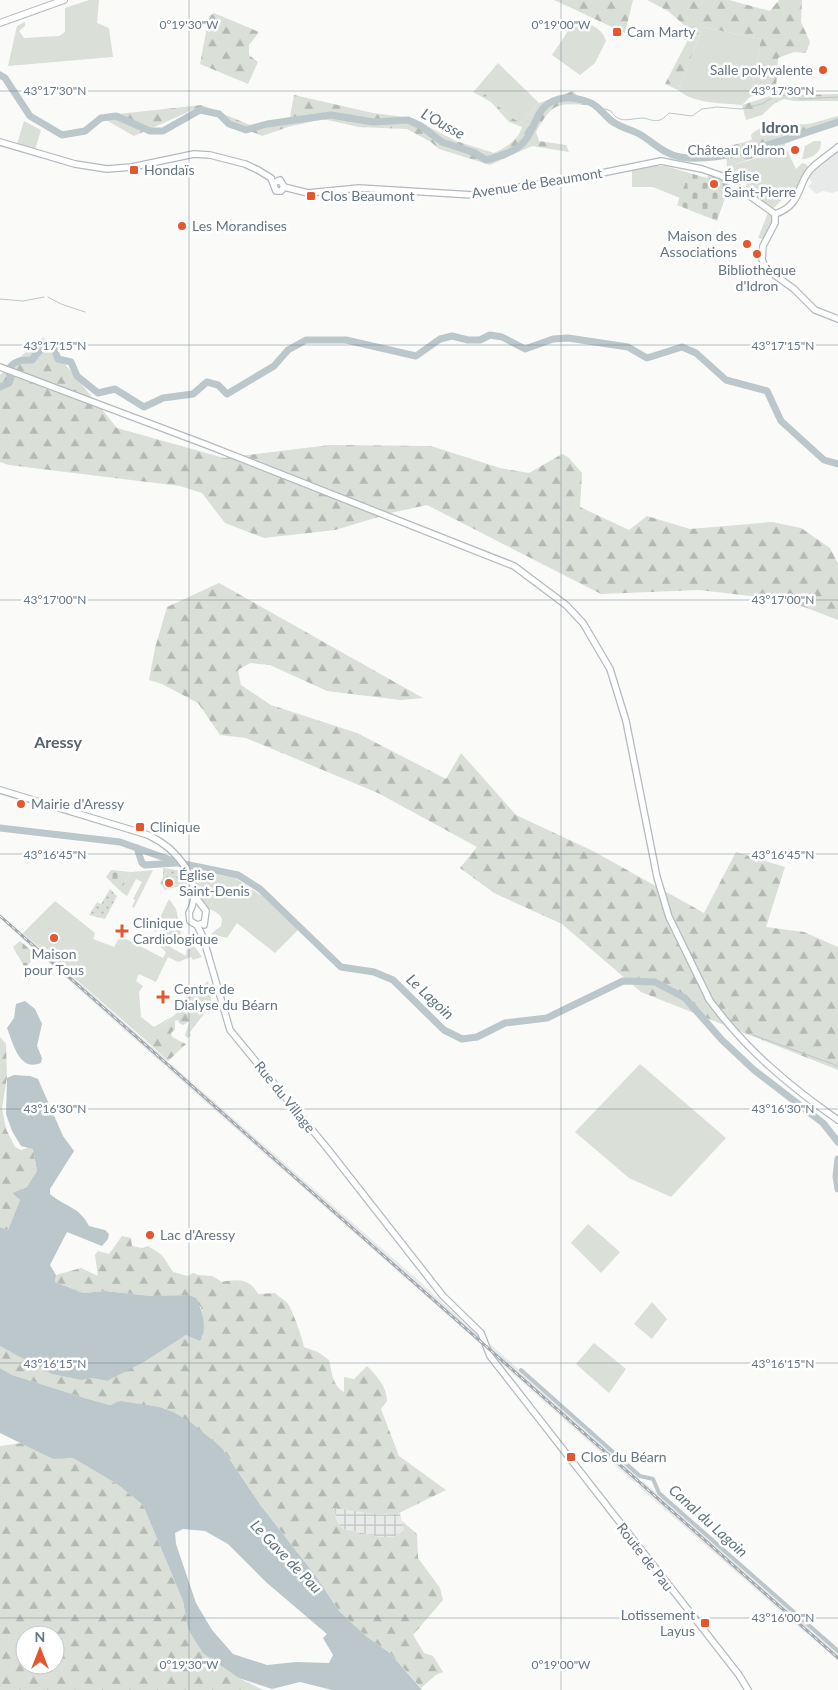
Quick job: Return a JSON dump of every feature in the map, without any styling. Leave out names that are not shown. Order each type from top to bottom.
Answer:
[{"type":"main road","points":[[0,23],[64,0]]},
{"type":"main road","name":"Avenue de Beaumont","points":[[0,142],[96,169],[118,169],[194,154],[204,154],[245,164],[271,178],[274,183],[273,188],[276,191],[281,191],[284,188],[308,193],[359,188],[472,195],[661,161],[702,169],[722,176],[775,214]]},
{"type":"main road","points":[[838,148],[810,171],[799,196],[782,212],[775,214],[775,223],[763,246],[762,259],[765,268],[794,289],[815,310],[838,319]]},
{"type":"main road","points":[[3,367],[189,439],[206,448],[531,577],[566,605],[583,623],[605,660],[617,691],[626,722],[657,877],[669,917],[709,1000],[745,1044],[763,1062],[800,1094],[838,1120]]},
{"type":"main road","points":[[0,790],[148,835],[169,846],[187,870],[194,895],[207,915],[204,923],[197,925],[189,917],[194,895]]},
{"type":"main road","points":[[192,908],[201,907]]},
{"type":"main road","name":"Rue du Village","points":[[203,937],[204,923]]},
{"type":"main road","name":"Rue du Village","points":[[197,925],[203,937],[230,1030],[327,1148],[443,1296],[481,1333],[490,1356],[541,1423]]},
{"type":"main road","name":"Route de Pau","points":[[541,1423],[739,1675],[748,1690]]},
{"type":"shaded area","points":[[838,151],[838,191],[832,193],[823,191],[817,194],[808,186],[812,183],[809,178],[811,174]]},
{"type":"shaded area","points":[[23,933],[168,1061],[165,1066],[20,937]]},
{"type":"shaded area","points":[[171,1064],[418,1280],[480,1337],[479,1343],[167,1068]]},
{"type":"shaded area","points":[[490,1344],[640,1478],[635,1483],[492,1355]]},
{"type":"shaded area","points":[[643,1481],[811,1630],[808,1635],[638,1486]]},
{"type":"shaded area","points":[[333,1507],[381,1515],[400,1513],[404,1530],[394,1537],[380,1537],[343,1529],[338,1523]]},
{"type":"shaded area","points":[[814,1632],[838,1653],[838,1661],[810,1636]]},
{"type":"green space","points":[[89,0],[99,0],[97,23],[109,28],[113,57],[8,66],[17,26],[25,22],[25,26],[19,31],[24,38],[59,36],[65,32],[65,8]]},
{"type":"green space","points":[[554,0],[633,0],[625,33]]},
{"type":"green space","points":[[647,0],[729,0],[770,11],[779,0],[802,0],[801,22],[810,42],[806,53],[794,52],[778,58],[776,88],[750,97],[761,39],[703,27],[678,90],[665,84],[692,32],[668,11]]},
{"type":"green space","points":[[214,13],[259,32],[249,45],[249,55],[258,62],[248,84],[200,64],[209,16]]},
{"type":"green space","points":[[576,19],[598,29],[606,41],[595,63],[580,75],[552,55]]},
{"type":"green space","points":[[703,27],[761,39],[750,97],[742,105],[700,100],[685,95],[678,90]]},
{"type":"green space","points":[[498,63],[539,103],[522,123],[508,115],[488,97],[475,90]]},
{"type":"green space","points":[[792,89],[800,95],[838,94],[838,101],[794,101],[784,99],[775,103],[762,115],[746,120],[742,105]]},
{"type":"green space","points":[[475,90],[488,97],[508,115],[522,123],[539,103],[573,91],[587,105],[568,104],[556,107],[546,116],[536,132],[539,141],[566,145],[569,152],[532,146],[490,165],[439,149],[431,142],[407,129],[359,127],[323,119],[288,127],[262,136],[197,108],[134,136],[99,116],[202,105],[250,125],[290,117],[294,95],[373,113],[412,118],[456,141],[494,153],[515,140],[522,127],[509,122],[491,102],[473,92]]},
{"type":"green space","points":[[838,116],[838,123],[809,132],[785,144],[783,148],[727,167],[726,147],[752,140],[751,135],[762,128],[777,125],[807,124]]},
{"type":"green space","points":[[24,121],[41,130],[35,150],[17,144]]},
{"type":"green space","points":[[814,141],[821,141],[818,152],[813,156],[802,159],[805,146]]},
{"type":"green space","points":[[784,144],[796,169],[802,163],[806,164],[809,168],[797,193],[791,190],[774,208],[745,191],[747,183],[727,167],[776,152]]},
{"type":"green space","points":[[666,166],[689,173],[680,198],[653,187],[632,187],[632,170]]},
{"type":"green space","points":[[689,173],[707,178],[709,174],[732,188],[732,192],[727,192],[717,221],[677,205]]},
{"type":"green space","points":[[768,213],[772,216],[771,226],[762,239],[758,238]]},
{"type":"green space","points":[[43,337],[117,428],[224,458],[330,445],[431,446],[500,468],[529,473],[562,454],[568,457],[582,473],[580,507],[629,530],[647,516],[690,529],[772,522],[801,528],[830,548],[838,564],[838,620],[786,600],[699,590],[601,594],[427,505],[395,512],[335,530],[264,538],[225,523],[202,493],[180,486],[9,465],[0,462],[0,375]]},
{"type":"green space","points":[[219,583],[423,698],[400,700],[327,691],[270,665],[250,663],[238,670],[241,685],[271,705],[357,733],[446,779],[461,753],[516,815],[593,851],[704,913],[736,852],[785,867],[766,927],[804,932],[838,947],[838,1070],[641,992],[562,924],[494,893],[460,868],[477,847],[378,793],[246,738],[220,735],[198,703],[162,684],[149,680],[155,648],[167,607]]},
{"type":"green space","points":[[163,868],[183,871],[187,884],[165,890],[160,883],[163,877]]},
{"type":"green space","points":[[111,870],[131,872],[120,891],[106,877]]},
{"type":"green space","points":[[153,870],[134,908],[132,907],[135,900],[133,899],[142,882],[136,879],[127,896],[120,891],[131,872]]},
{"type":"green space","points":[[194,871],[235,878],[262,896],[298,930],[275,953],[237,923],[227,938],[211,934],[221,926],[222,919],[218,913],[201,902]]},
{"type":"green space","points":[[110,889],[117,896],[105,919],[89,915],[97,902],[101,904]]},
{"type":"green space","points":[[169,899],[176,909],[181,934],[175,938],[170,947],[186,956],[187,949],[183,941],[184,939],[187,947],[189,946],[188,937],[202,957],[193,960],[191,957],[178,962],[168,957],[156,982],[139,974],[136,981],[143,986],[139,992],[141,1017],[154,1027],[171,1017],[149,1043],[23,933],[55,901],[95,933],[93,939],[114,947],[119,938],[126,939],[163,958],[166,952],[155,942],[165,939],[166,934],[162,929],[154,932],[154,930]]},
{"type":"green space","points":[[20,941],[37,955],[25,968],[13,947]]},
{"type":"green space","points":[[208,981],[211,997],[208,992],[205,993],[201,1004],[195,1005],[193,1013],[186,1014],[183,1008],[185,997],[197,992]]},
{"type":"green space","points":[[208,992],[211,997],[211,1005],[190,1032],[191,1036],[187,1038],[185,1035],[190,1021],[183,1025],[178,1020],[175,1021],[175,1029],[171,1033],[172,1037],[186,1044],[168,1061],[149,1043],[149,1040],[183,1008],[186,1014],[193,1013],[196,1004],[197,1006],[201,1004],[203,996]]},
{"type":"green space","points":[[0,1037],[6,1044],[7,1077],[2,1108],[6,1129],[15,1147],[21,1150],[30,1147],[33,1149],[37,1171],[27,1187],[12,1193],[20,1200],[8,1230],[0,1227]]},
{"type":"green space","points":[[640,1064],[726,1138],[671,1197],[629,1178],[575,1132]]},
{"type":"green space","points":[[588,1224],[620,1252],[601,1273],[571,1243]]},
{"type":"green space","points":[[122,1236],[131,1238],[132,1246],[142,1248],[148,1246],[162,1255],[173,1272],[188,1276],[193,1273],[212,1276],[222,1282],[243,1281],[254,1288],[259,1294],[275,1293],[290,1307],[304,1347],[318,1352],[329,1360],[335,1382],[344,1392],[344,1377],[354,1379],[367,1366],[381,1382],[387,1396],[387,1401],[381,1409],[399,1456],[446,1490],[397,1514],[381,1515],[333,1508],[338,1523],[343,1529],[380,1537],[394,1537],[404,1530],[402,1521],[417,1534],[418,1558],[440,1588],[443,1600],[413,1635],[424,1653],[433,1656],[443,1672],[436,1675],[421,1688],[390,1653],[367,1637],[339,1611],[315,1575],[261,1506],[222,1448],[206,1436],[120,1401],[110,1405],[88,1399],[12,1375],[0,1368],[0,1346],[82,1380],[92,1378],[107,1381],[186,1335],[203,1337],[201,1307],[188,1295],[151,1296],[105,1291],[83,1293],[55,1282],[56,1275],[81,1268],[98,1276],[95,1255],[98,1251],[109,1254]]},
{"type":"green space","points":[[652,1302],[667,1319],[652,1339],[634,1324]]},
{"type":"green space","points":[[594,1343],[626,1369],[609,1393],[576,1364]]},
{"type":"green space","points":[[22,1443],[53,1459],[73,1458],[117,1484],[143,1505],[183,1601],[188,1629],[239,1678],[263,1690],[0,1690],[0,1446]]},
{"type":"water","points":[[25,1001],[35,1009],[42,1024],[37,1046],[42,1058],[41,1063],[33,1065],[22,1060],[7,1028],[14,1018],[16,1004]]},
{"type":"water","points":[[14,1075],[30,1076],[38,1079],[63,1136],[74,1151],[50,1189],[50,1194],[81,1214],[89,1226],[105,1230],[109,1234],[108,1239],[102,1246],[67,1232],[50,1265],[56,1275],[55,1282],[83,1293],[105,1291],[151,1296],[188,1295],[196,1298],[204,1325],[200,1341],[186,1335],[142,1363],[107,1381],[92,1378],[82,1380],[52,1374],[0,1346],[0,1227],[8,1230],[20,1200],[12,1193],[27,1187],[37,1171],[33,1149],[21,1146],[12,1131],[6,1114],[7,1078]]},
{"type":"water","name":"Le Gave de Pau","points":[[0,1368],[12,1375],[88,1399],[110,1405],[120,1401],[159,1407],[189,1421],[222,1448],[261,1506],[315,1575],[339,1611],[367,1637],[390,1653],[422,1690],[332,1690],[300,1682],[272,1689],[239,1678],[203,1653],[188,1629],[183,1601],[143,1505],[117,1484],[73,1458],[53,1459],[0,1433]],"holes":[[[183,1529],[205,1531],[228,1544],[267,1583],[327,1634],[323,1638],[333,1655],[329,1663],[296,1662],[267,1665],[233,1654],[212,1630],[196,1603],[176,1544],[175,1533]]]},
{"type":"waterway","name":"L'Ousse","points":[[0,75],[5,78],[30,116],[62,135],[85,131],[101,118],[116,116],[150,131],[163,131],[200,110],[219,114],[229,124],[246,130],[267,124],[331,115],[373,122],[408,120],[421,126],[442,142],[475,153],[486,160],[500,156],[521,145],[527,139],[541,110],[554,101],[565,98],[591,103],[616,124],[641,135],[659,148],[680,157],[717,157],[738,153],[838,122]]},
{"type":"waterway","points":[[596,106],[611,111],[618,118],[626,120],[644,118],[656,121],[669,113],[692,116],[702,109],[717,107],[741,109],[762,104],[773,97],[788,95],[802,99],[838,97]]},
{"type":"waterway","points":[[0,299],[23,301],[44,297]]},
{"type":"waterway","points":[[48,297],[61,304],[85,312]]},
{"type":"waterway","points":[[0,387],[9,383],[11,378],[8,370],[13,364],[32,360],[39,352],[46,348],[54,348],[58,359],[71,362],[77,376],[98,393],[115,389],[144,407],[163,398],[193,394],[207,382],[218,385],[227,394],[274,366],[288,350],[306,340],[346,340],[416,356],[440,339],[452,336],[468,340],[480,340],[490,335],[502,337],[525,349],[553,339],[568,338],[628,347],[647,358],[682,347],[696,353],[726,380],[767,391],[781,421],[824,460],[838,464]]},
{"type":"waterway","name":"Le Lagoin","points":[[0,828],[120,842],[179,863],[238,875],[260,889],[341,967],[374,972],[393,980],[444,1030],[462,1039],[477,1037],[505,1023],[547,1018],[623,981],[655,982],[685,998],[722,1040],[754,1070],[823,1123],[838,1142]]},
{"type":"waterway","points":[[137,848],[142,863],[145,865],[176,863]]},
{"type":"waterway","points":[[753,1035],[838,1066]]},
{"type":"waterway","name":"Le Lagoin","points":[[838,1159],[836,1176],[838,1189]]},
{"type":"waterway","name":"Canal du Lagoin","points":[[521,1370],[640,1476],[653,1479],[659,1493],[838,1651]]},
{"type":"railway","points":[[0,916],[838,1658]]},
{"type":"place","name":"Cam Marty","points":[[617,32]]},
{"type":"place","name":"Salle polyvalente","points":[[823,70]]},
{"type":"place","name":"Château d'Idron","points":[[795,150]]},
{"type":"place","name":"Hondaïs","points":[[134,170]]},
{"type":"place","name":"Église Saint-Pierre","points":[[714,184]]},
{"type":"place","name":"Clos Beaumont","points":[[311,196]]},
{"type":"place","name":"Les Morandises","points":[[182,226]]},
{"type":"place","name":"Maison des Associations","points":[[747,244]]},
{"type":"place","name":"Bibliothèque d'Idron","points":[[757,254]]},
{"type":"place","name":"Mairie d'Aressy","points":[[21,804]]},
{"type":"place","name":"Clinique","points":[[140,827]]},
{"type":"place","name":"Église Saint-Denis","points":[[169,883]]},
{"type":"place","name":"Clinique Cardiologique","points":[[122,931]]},
{"type":"place","name":"Maison pour Tous","points":[[54,938]]},
{"type":"place","name":"Centre de Dialyse du Béarn","points":[[163,997]]},
{"type":"place","name":"Lac d'Aressy","points":[[150,1235]]},
{"type":"place","name":"Clos du Béarn","points":[[571,1457]]},
{"type":"place","name":"Lotissement Layus","points":[[705,1623]]},
{"type":"district","name":"Idron","points":[[780,127]]},
{"type":"district","name":"Aressy","points":[[58,742]]}]
